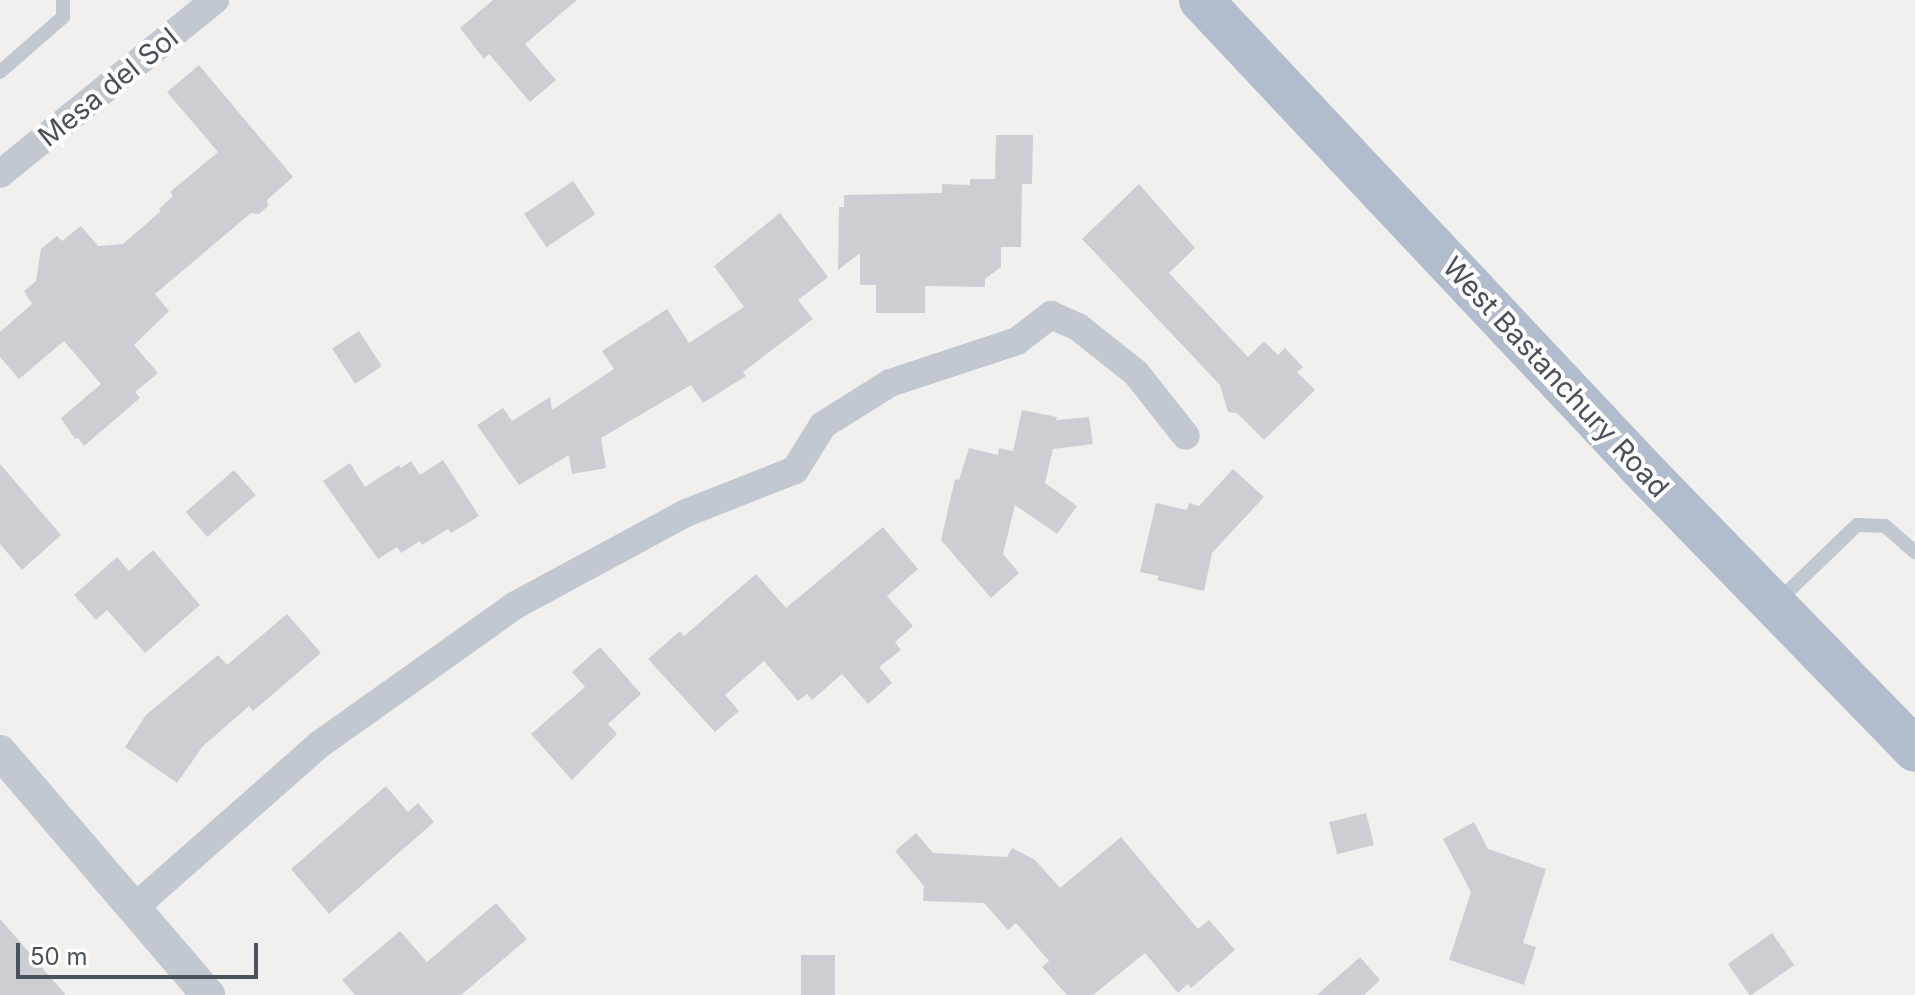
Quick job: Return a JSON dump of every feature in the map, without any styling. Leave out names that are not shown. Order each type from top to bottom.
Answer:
[{"type":"main road","name":"West Bastanchury Road","points":[[1201,0],[1915,750]]},
{"type":"street","name":"Mesa del Sol","points":[[0,174],[215,0]]},
{"type":"street","points":[[135,907],[320,744],[514,606],[686,513],[795,470],[823,425],[890,383],[1017,341],[1051,315],[1078,327],[1136,373],[1186,436]]},
{"type":"street","points":[[0,752],[208,995]]},
{"type":"lane","points":[[0,72],[63,17],[63,0]]},
{"type":"lane","points":[[1774,605],[1857,525],[1885,526],[1915,552]]},
{"type":"building","points":[[493,0],[577,0],[525,44],[556,80],[530,102],[489,54],[484,59],[460,28]]},
{"type":"building","points":[[199,65],[293,177],[267,200],[268,206],[259,214],[251,213],[155,294],[169,311],[134,345],[158,373],[135,392],[140,398],[84,446],[78,438],[75,439],[61,418],[101,384],[64,341],[19,379],[0,357],[0,332],[32,304],[24,291],[36,281],[41,249],[57,236],[62,241],[81,226],[98,246],[123,244],[161,211],[159,209],[173,196],[170,192],[218,152],[167,92]]},
{"type":"building","points":[[996,135],[1033,135],[1032,184],[1022,184],[1021,247],[1001,247],[1001,267],[985,279],[985,287],[925,286],[925,313],[876,313],[876,285],[860,285],[860,253],[838,270],[839,207],[844,207],[844,195],[942,193],[942,184],[970,185],[970,179],[995,179]]},
{"type":"building","points":[[573,181],[595,214],[546,247],[524,214]]},
{"type":"building","points":[[1139,184],[1195,248],[1169,273],[1248,357],[1264,341],[1278,355],[1285,348],[1303,367],[1297,372],[1315,390],[1264,440],[1237,413],[1228,412],[1220,385],[1082,239]]},
{"type":"building","points":[[780,213],[828,277],[798,300],[813,319],[743,372],[746,376],[703,403],[691,385],[601,438],[606,468],[572,474],[569,455],[519,485],[477,425],[503,408],[512,421],[550,397],[552,410],[614,369],[602,351],[667,309],[689,343],[744,307],[714,266]]},
{"type":"building","points":[[359,331],[382,366],[355,384],[332,348]]},
{"type":"building","points":[[1022,410],[1057,417],[1056,420],[1089,417],[1093,444],[1053,449],[1045,483],[1077,506],[1057,534],[1015,505],[1003,554],[1019,573],[991,598],[941,540],[955,479],[959,480],[969,448],[998,455],[999,448],[1013,451]]},
{"type":"building","points":[[443,460],[479,516],[451,533],[448,529],[422,545],[420,541],[401,553],[397,547],[378,559],[323,481],[350,463],[365,487],[399,465],[401,468],[411,461],[420,475]]},
{"type":"building","points":[[0,464],[61,535],[22,570],[0,544]]},
{"type":"building","points":[[1233,469],[1264,497],[1212,553],[1204,591],[1157,580],[1159,576],[1140,572],[1156,503],[1187,510],[1189,503],[1199,506]]},
{"type":"building","points":[[234,470],[256,495],[207,537],[186,512]]},
{"type":"building","points":[[883,527],[918,569],[887,596],[913,626],[895,642],[901,650],[879,667],[892,683],[868,704],[842,674],[812,700],[807,694],[798,701],[764,661],[725,695],[739,711],[715,732],[648,659],[680,631],[684,636],[756,574],[786,608]]},
{"type":"building","points":[[153,550],[200,605],[145,653],[107,610],[96,620],[74,595],[117,557],[129,571]]},
{"type":"building","points":[[287,614],[321,653],[253,711],[249,706],[203,746],[177,783],[125,747],[146,715],[218,655],[227,665]]},
{"type":"building","points":[[600,647],[641,694],[608,724],[617,734],[572,780],[531,734],[585,687],[572,672]]},
{"type":"building","points":[[386,786],[408,812],[418,803],[434,822],[329,914],[291,869]]},
{"type":"building","points":[[1366,813],[1374,845],[1337,854],[1329,822]]},
{"type":"building","points":[[1474,822],[1488,849],[1546,869],[1523,943],[1536,947],[1524,985],[1449,960],[1471,892],[1443,839]]},
{"type":"building","points":[[916,833],[933,853],[1007,857],[1012,848],[1035,860],[1060,888],[1121,837],[1198,929],[1209,920],[1235,950],[1191,988],[1188,984],[1178,993],[1145,953],[1093,995],[1067,995],[1042,967],[1049,961],[1016,923],[1008,930],[984,903],[923,901],[924,886],[895,851]]},
{"type":"building","points":[[496,903],[527,939],[461,995],[355,995],[342,980],[400,931],[427,962]]},
{"type":"building","points":[[0,919],[66,995],[0,995]]},
{"type":"building","points":[[1772,933],[1794,965],[1749,995],[1728,964]]},
{"type":"building","points":[[801,955],[835,955],[835,995],[801,995]]},
{"type":"building","points":[[1360,957],[1380,980],[1364,995],[1317,995]]}]
